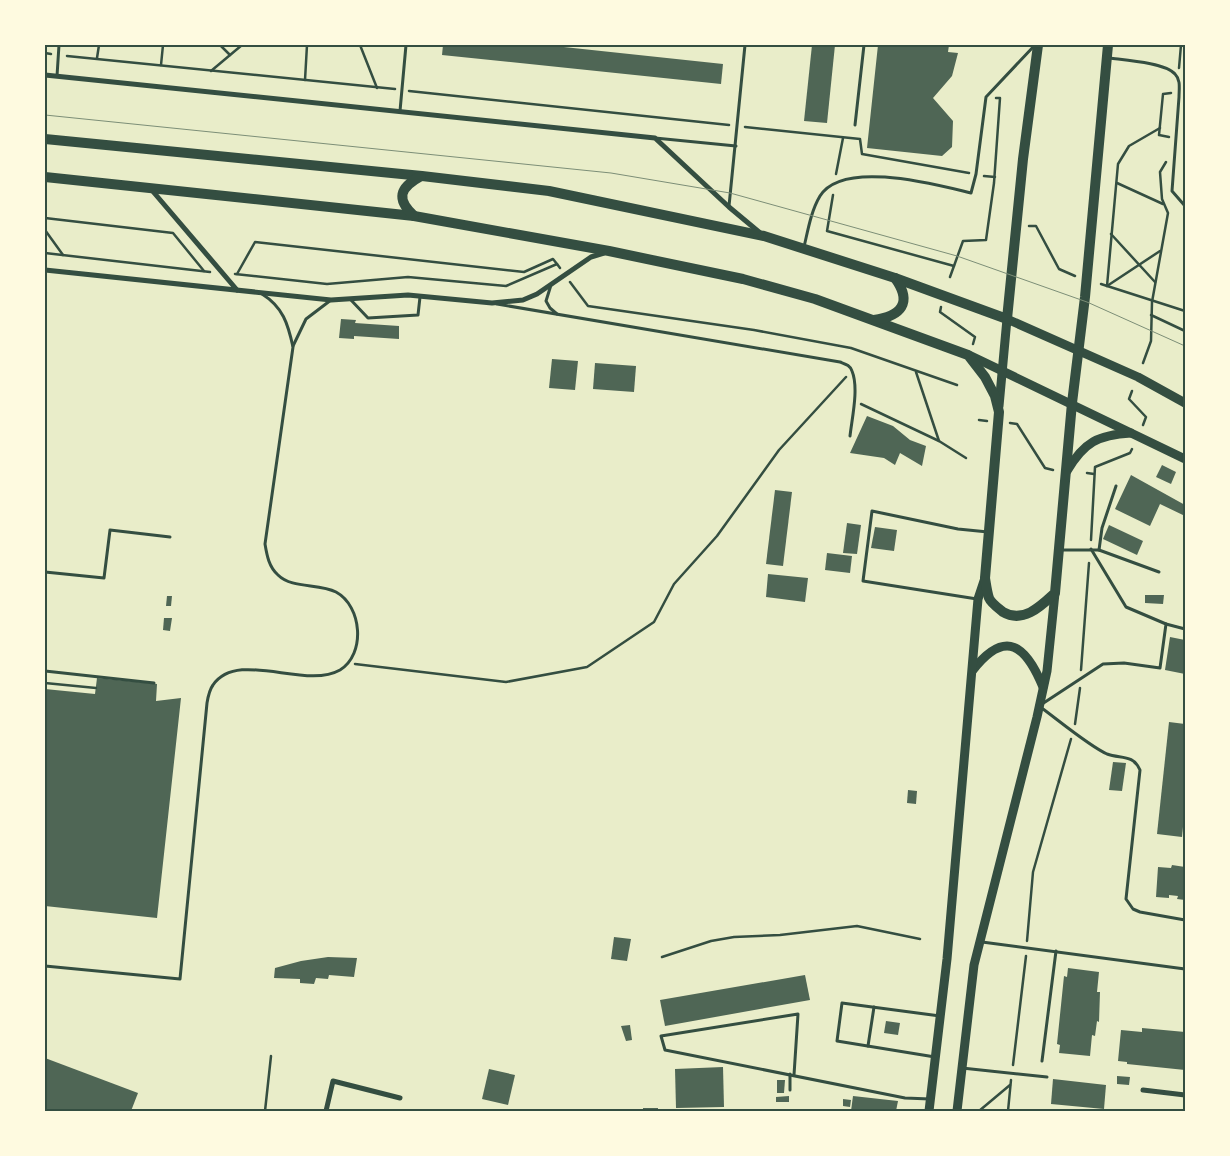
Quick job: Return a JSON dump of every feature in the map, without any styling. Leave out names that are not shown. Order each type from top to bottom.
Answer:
[{"type":"main road","points":[[929,1111],[940,1016],[978,599],[985,578],[1007,319],[1023,159],[1037,45]]},
{"type":"main road","points":[[957,1111],[979,941],[1044,687],[1060,550],[1072,403],[1086,288],[1108,45]]},
{"type":"main road","points":[[45,139],[422,176],[549,191],[764,236],[895,278],[1007,319],[1078,349],[1185,403]]},
{"type":"main road","points":[[414,216],[405,207],[402,200],[403,190],[411,182],[422,176]]},
{"type":"main road","points":[[45,177],[414,216],[608,251],[743,279],[815,299],[968,355],[1072,403],[1185,459]]},
{"type":"main road","points":[[873,320],[891,317],[898,313],[903,304],[902,288],[895,278]]},
{"type":"main road","points":[[968,355],[985,377],[995,396],[999,412]]},
{"type":"main road","points":[[1066,471],[1080,452],[1090,443],[1110,434],[1131,433]]},
{"type":"main road","points":[[985,578],[989,599],[1007,614],[1027,615],[1039,609],[1055,593]]},
{"type":"main road","points":[[973,670],[992,651],[1005,646],[1016,647],[1034,664],[1044,687]]},
{"type":"street","points":[[45,75],[655,138],[729,207],[764,236]]},
{"type":"street","points":[[149,188],[237,290]]},
{"type":"street","points":[[45,270],[332,300],[420,296],[492,303],[523,300],[552,284],[591,257],[608,251]]},
{"type":"street","points":[[326,1111],[333,1081],[400,1098]]},
{"type":"street","points":[[1143,1090],[1185,1094]]},
{"type":"lane","points":[[57,76],[59,45]]},
{"type":"lane","points":[[400,112],[406,45]]},
{"type":"lane","points":[[729,207],[744,45]]},
{"type":"lane","points":[[855,125],[864,45]]},
{"type":"lane","points":[[804,248],[812,215],[821,194],[835,184],[853,177],[914,180],[971,193],[976,174],[986,97],[1037,45]]},
{"type":"lane","points":[[1107,58],[1160,66],[1174,72],[1177,77],[1179,97],[1172,191],[1185,206]]},
{"type":"lane","points":[[655,138],[736,146]]},
{"type":"lane","points":[[552,284],[546,301],[557,314]]},
{"type":"lane","points":[[262,294],[280,309],[286,319],[293,347]]},
{"type":"lane","points":[[350,299],[368,318],[418,315],[420,296]]},
{"type":"lane","points":[[45,966],[180,979],[207,703],[213,685],[227,673],[244,670],[317,676],[330,674],[342,668],[352,656],[358,641],[358,624],[350,605],[336,592],[295,583],[278,576],[268,562],[265,544],[293,347],[306,319],[332,300]]},
{"type":"lane","points":[[492,303],[840,362],[848,365],[852,371],[854,400],[850,436]]},
{"type":"lane","points":[[1100,550],[1102,528],[1116,486]]},
{"type":"lane","points":[[978,599],[863,581],[872,511],[958,529],[989,532]]},
{"type":"lane","points":[[45,572],[104,578],[110,530],[170,537]]},
{"type":"lane","points":[[1090,549],[1126,606],[1166,624],[1185,629]]},
{"type":"lane","points":[[1060,550],[1100,550],[1159,572]]},
{"type":"lane","points":[[1166,624],[1160,668],[1124,663],[1103,664],[1040,706],[1106,753],[1130,758],[1137,763],[1140,770],[1126,899],[1128,904],[1140,912],[1185,920]]},
{"type":"lane","points":[[45,671],[154,683]]},
{"type":"lane","points":[[979,941],[1185,969]]},
{"type":"lane","points":[[1042,1062],[1056,950]]},
{"type":"lane","points":[[936,1057],[837,1041],[842,1003],[940,1016]]},
{"type":"lane","points":[[868,1046],[874,1007]]},
{"type":"lane","points":[[790,1090],[792,1075],[798,1014],[661,1036],[665,1050],[792,1075],[905,1098],[931,1099]]},
{"type":"lane","points":[[962,1068],[1047,1077]]},
{"type":"path","points":[[98,58],[99,45]]},
{"type":"path","points":[[161,66],[163,45]]},
{"type":"path","points":[[220,45],[230,55]]},
{"type":"path","points":[[211,70],[242,45]]},
{"type":"path","points":[[305,80],[307,45]]},
{"type":"path","points":[[360,45],[377,88]]},
{"type":"path","points":[[63,55],[396,89]]},
{"type":"path","points":[[1179,68],[1185,65]]},
{"type":"path","points":[[407,90],[733,125]]},
{"type":"path","points":[[950,277],[962,241],[986,240],[994,183],[1000,98],[986,97]]},
{"type":"path","points":[[744,127],[860,139],[862,154],[976,174]]},
{"type":"path","points":[[1107,286],[1118,164],[1129,146],[1160,128]]},
{"type":"path","points":[[843,137],[826,231],[954,266]]},
{"type":"path","points":[[1117,183],[1164,204]]},
{"type":"path","points":[[45,218],[173,233],[204,271]]},
{"type":"path","points":[[1029,226],[1036,226],[1059,269],[1075,276]]},
{"type":"path","points":[[45,230],[62,254]]},
{"type":"path","points":[[1111,234],[1155,282]]},
{"type":"path","points":[[237,275],[255,242],[524,272],[553,259],[556,264]]},
{"type":"path","points":[[1107,286],[1160,251]]},
{"type":"path","points":[[1101,284],[1185,312]]},
{"type":"path","points":[[1143,362],[1151,341],[1152,302]]},
{"type":"path","points":[[942,307],[940,312],[975,337],[973,344]]},
{"type":"path","points":[[1151,315],[1185,331]]},
{"type":"path","points":[[346,663],[506,682],[587,667],[654,622],[674,584],[717,536],[779,450],[852,371]]},
{"type":"path","points":[[916,372],[938,441]]},
{"type":"path","points":[[1132,391],[1129,399],[1146,417],[1143,425]]},
{"type":"path","points":[[854,400],[938,441],[966,458]]},
{"type":"path","points":[[979,420],[988,421]]},
{"type":"path","points":[[1010,423],[1017,424],[1044,468],[1053,470]]},
{"type":"path","points":[[1008,1111],[1027,947],[1033,872],[1079,709],[1095,467],[1130,453],[1132,450]]},
{"type":"path","points":[[1087,473],[1094,474]]},
{"type":"path","points":[[45,683],[96,688]]},
{"type":"path","points":[[75,692],[76,686]]},
{"type":"path","points":[[662,957],[711,941],[734,937],[780,935],[857,926],[920,939]]},
{"type":"path","points":[[265,1111],[271,1056]]},
{"type":"path","points":[[979,1111],[1011,1084]]},
{"type":"building","points":[[443,45],[545,45],[723,64],[721,84],[442,55]]},
{"type":"building","points":[[812,45],[835,45],[827,123],[804,121]]},
{"type":"building","points":[[878,45],[949,45],[948,52],[958,53],[952,76],[933,98],[953,121],[952,147],[942,156],[867,148]]},
{"type":"building","points":[[341,319],[356,320],[355,323],[399,326],[399,339],[354,336],[354,339],[339,338]]},
{"type":"building","points":[[552,359],[578,361],[575,390],[549,388]]},
{"type":"building","points":[[595,363],[636,366],[634,392],[593,389]]},
{"type":"building","points":[[867,416],[893,426],[910,440],[926,446],[922,466],[900,453],[895,465],[884,458],[850,453]]},
{"type":"building","points":[[1162,465],[1176,472],[1171,484],[1156,477]]},
{"type":"building","points":[[1131,475],[1185,505],[1185,516],[1160,504],[1150,526],[1115,509]]},
{"type":"building","points":[[775,490],[792,492],[783,566],[766,564]]},
{"type":"building","points":[[847,523],[861,525],[857,554],[843,553]]},
{"type":"building","points":[[1109,525],[1143,541],[1137,555],[1103,539]]},
{"type":"building","points":[[875,527],[897,530],[894,551],[871,548]]},
{"type":"building","points":[[827,553],[852,556],[850,573],[825,570]]},
{"type":"building","points":[[768,574],[808,578],[805,602],[766,597]]},
{"type":"building","points":[[1145,595],[1164,595],[1163,604],[1145,603]]},
{"type":"building","points":[[167,596],[172,596],[171,606],[166,606]]},
{"type":"building","points":[[164,618],[172,618],[170,631],[163,630]]},
{"type":"building","points":[[1170,637],[1185,640],[1185,674],[1165,670]]},
{"type":"building","points":[[97,678],[157,684],[156,701],[181,698],[157,918],[45,906],[45,689],[95,694]]},
{"type":"building","points":[[1169,722],[1185,724],[1185,807],[1182,837],[1157,834]]},
{"type":"building","points":[[1113,762],[1126,763],[1122,791],[1109,790]]},
{"type":"building","points":[[908,790],[917,791],[916,804],[907,803]]},
{"type":"building","points":[[1172,865],[1185,867],[1185,900],[1177,899],[1178,896],[1169,895],[1169,898],[1156,897],[1158,867],[1171,868]]},
{"type":"building","points":[[614,937],[631,939],[627,961],[611,959]]},
{"type":"building","points":[[328,957],[357,958],[354,977],[329,975],[328,979],[316,978],[314,984],[300,983],[300,979],[274,978],[275,968],[301,961]]},
{"type":"building","points":[[1068,968],[1099,972],[1097,992],[1100,992],[1099,1022],[1097,1021],[1095,1036],[1092,1035],[1090,1056],[1059,1053],[1060,1045],[1057,1044],[1064,976],[1067,977]]},
{"type":"building","points":[[805,975],[810,1000],[665,1026],[660,1000]]},
{"type":"building","points":[[886,1021],[900,1023],[898,1035],[884,1033]]},
{"type":"building","points":[[630,1025],[632,1040],[626,1041],[621,1026]]},
{"type":"building","points":[[1142,1028],[1185,1032],[1185,1070],[1127,1064],[1127,1062],[1118,1061],[1121,1030],[1142,1032]]},
{"type":"building","points":[[45,1058],[138,1093],[131,1111],[45,1111]]},
{"type":"building","points":[[723,1067],[724,1107],[676,1108],[675,1069]]},
{"type":"building","points":[[489,1069],[515,1075],[508,1105],[482,1099]]},
{"type":"building","points":[[1117,1076],[1130,1077],[1129,1085],[1117,1084]]},
{"type":"building","points":[[1053,1079],[1106,1085],[1104,1109],[1051,1104]]},
{"type":"building","points":[[777,1080],[785,1080],[784,1093],[777,1093]]},
{"type":"building","points":[[789,1096],[789,1102],[776,1102],[776,1097]]},
{"type":"building","points":[[853,1096],[898,1101],[896,1111],[851,1111]]},
{"type":"building","points":[[843,1099],[851,1100],[850,1107],[843,1106]]},
{"type":"building","points":[[643,1108],[658,1108],[658,1111],[643,1111]]},
{"type":"tram line","points":[[45,115],[611,173],[730,193],[957,256],[1087,302],[1185,346]]}]
